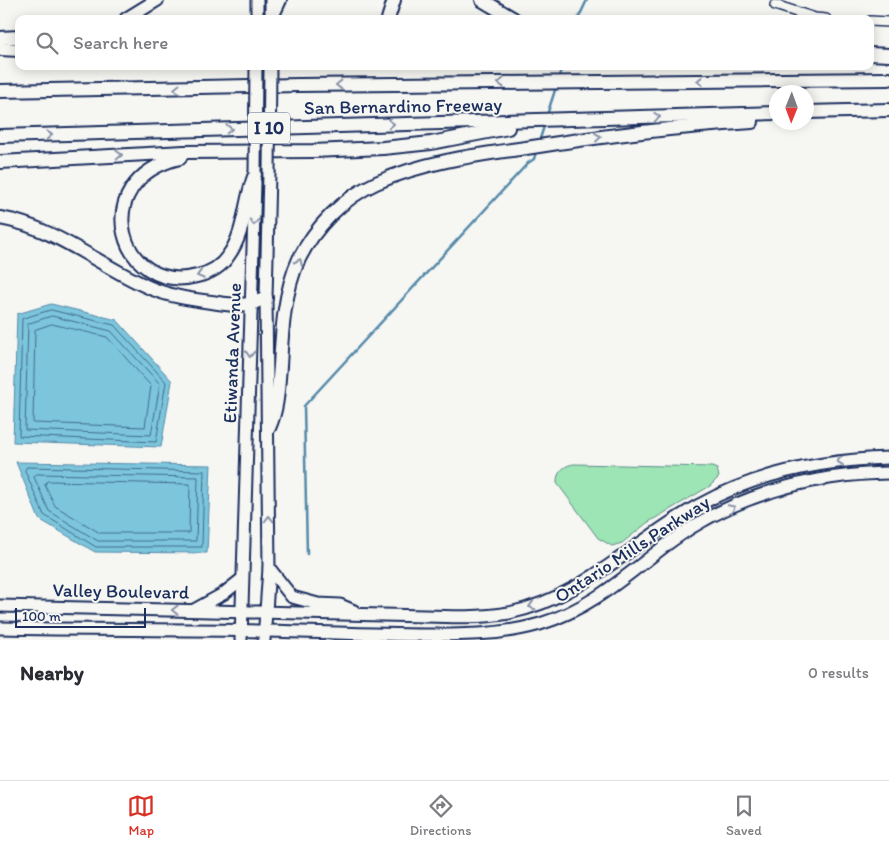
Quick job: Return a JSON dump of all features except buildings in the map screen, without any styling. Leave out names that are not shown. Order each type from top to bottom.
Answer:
[{"type":"highway","points":[[133,15],[157,0]]},
{"type":"highway","points":[[273,15],[280,0]]},
{"type":"highway","points":[[389,15],[394,0]]},
{"type":"highway","points":[[482,0],[507,15]]},
{"type":"highway","points":[[0,38],[15,37]]},
{"type":"highway","points":[[0,49],[15,50]]},
{"type":"highway","name":"San Bernardino Freeway","points":[[0,91],[889,79]]},
{"type":"highway","points":[[814,112],[889,110]]},
{"type":"highway","points":[[814,116],[838,111]]},
{"type":"highway","name":"San Bernardino Freeway","points":[[0,136],[769,113]]},
{"type":"highway","points":[[0,162],[117,155],[313,151],[431,143],[539,121]]},
{"type":"highway","points":[[269,428],[277,410],[283,323],[288,290],[300,258],[326,221],[355,195],[374,183],[398,174],[474,156],[549,144],[769,121]]},
{"type":"highway","points":[[222,153],[165,162],[151,168],[130,190],[123,208],[122,224],[131,249],[147,267],[165,276],[183,278],[206,274],[221,264],[238,239],[248,191],[255,174]]},
{"type":"highway","points":[[0,218],[16,221],[41,230],[80,249],[113,270],[163,294],[225,304],[251,305],[266,298]]},
{"type":"main road","points":[[257,15],[258,0]]},
{"type":"main road","points":[[271,0],[271,15]]},
{"type":"main road","name":"Etiwanda Avenue","points":[[241,635],[255,174],[256,70]]},
{"type":"main road","name":"Etiwanda Avenue","points":[[265,635],[269,568],[269,428],[266,298],[270,70]]},
{"type":"main road","name":"Ontario Mills Parkway","points":[[241,612],[358,613],[458,617],[509,613],[556,598],[598,573],[699,505],[740,486],[807,466],[889,458]]},
{"type":"main road","name":"Ontario Mills Parkway","points":[[241,635],[489,634],[542,623],[574,611],[618,583],[672,541],[745,501],[804,483],[828,478],[889,473]]},
{"type":"main road","points":[[269,568],[292,597],[318,604],[340,605],[358,613]]},
{"type":"main road","points":[[193,611],[223,594],[242,579]]},
{"type":"main road","name":"Valley Boulevard","points":[[0,606],[241,612]]},
{"type":"main road","points":[[388,635],[400,628],[451,628],[458,617]]},
{"type":"main road","name":"Valley Boulevard","points":[[0,628],[205,631],[241,635]]},
{"type":"main road","points":[[205,631],[214,640]]},
{"type":"street","points":[[775,6],[805,15]]},
{"type":"street","points":[[874,21],[889,22]]},
{"type":"green space","points":[[574,464],[712,467],[717,469],[719,477],[710,486],[647,523],[622,543],[612,546],[598,538],[557,483],[561,470]]},
{"type":"water","points":[[51,304],[117,320],[172,381],[161,447],[13,442],[17,314]]},
{"type":"water","points":[[16,462],[211,465],[207,553],[95,552],[39,519]]},
{"type":"waterway","points":[[580,15],[587,0]]},
{"type":"waterway","points":[[558,79],[561,70]]},
{"type":"waterway","points":[[547,115],[556,87]]},
{"type":"waterway","points":[[539,142],[545,123]]},
{"type":"waterway","points":[[307,554],[304,406],[528,163],[534,159],[536,152]]}]
